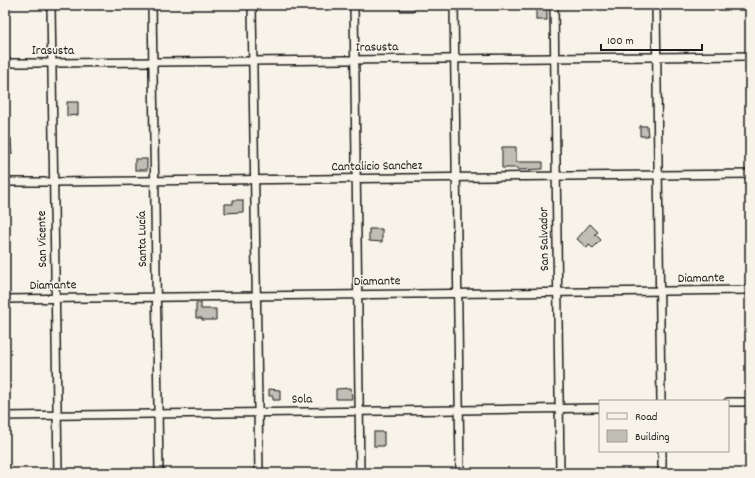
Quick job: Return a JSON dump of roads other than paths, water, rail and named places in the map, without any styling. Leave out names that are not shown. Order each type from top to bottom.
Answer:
[{"type":"street","name":"San Vicente","points":[[51,5],[58,473]]},
{"type":"street","name":"Santa Lucía","points":[[152,5],[159,473]]},
{"type":"street","points":[[252,5],[259,473]]},
{"type":"street","points":[[354,5],[360,473]]},
{"type":"street","points":[[454,5],[460,473]]},
{"type":"street","name":"San Salvador","points":[[554,5],[560,473]]},
{"type":"street","points":[[656,5],[661,400]]},
{"type":"street","name":"Irasusta","points":[[5,63],[52,64],[750,56]]},
{"type":"street","name":"Cantalicio Sanchez","points":[[5,182],[750,174]]},
{"type":"street","name":"Diamante","points":[[5,299],[750,290]]},
{"type":"street","points":[[729,402],[750,402]]},
{"type":"street","name":"Sola","points":[[5,416],[599,408]]},
{"type":"street","points":[[662,452],[662,473]]}]
